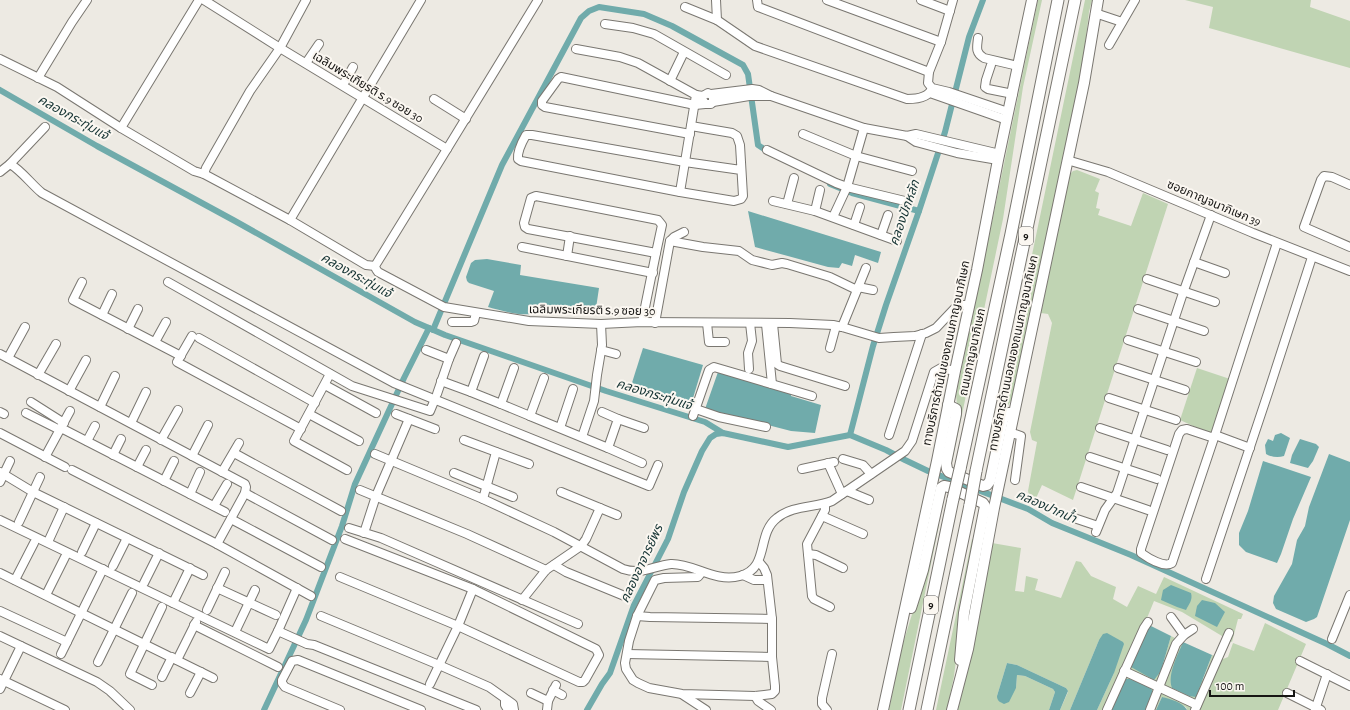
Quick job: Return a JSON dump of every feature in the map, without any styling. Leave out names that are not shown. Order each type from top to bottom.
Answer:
[{"type":"highway","name":"ถนนกาญจนาภิเษก","points":[[909,710],[1011,234],[1058,0]]},
{"type":"highway","name":"9","points":[[927,710],[1075,0]]},
{"type":"main road","name":"ทางบริการด้านในของถนนกาญจนาภิเษก","points":[[883,710],[937,461],[1032,0]]},
{"type":"main road","name":"ทางบริการด้านนอกของถนนกาญจนาภิเษก","points":[[952,710],[956,689],[968,649],[1013,413],[1084,83],[1098,0]]},
{"type":"main road","points":[[948,405],[956,409],[956,414],[946,463],[947,469],[949,472],[983,486],[987,485],[990,481],[1003,419],[1008,413],[1013,413]]},
{"type":"main road","points":[[898,643],[923,570],[940,491],[944,486],[979,501],[985,506],[964,613],[956,689]]},
{"type":"main road","points":[[964,613],[965,618],[967,619],[970,619],[974,615]]},
{"type":"street","points":[[38,78],[87,0]]},
{"type":"street","points":[[120,128],[199,0]]},
{"type":"street","name":"เฉลิมพระเกียรติ ร.9 ซอย 30","points":[[204,0],[447,149]]},
{"type":"street","points":[[204,174],[228,127],[280,48],[306,0]]},
{"type":"street","points":[[290,220],[421,0]]},
{"type":"street","points":[[375,266],[538,0]]},
{"type":"street","points":[[716,0],[717,20]]},
{"type":"street","points":[[757,0],[758,7],[929,72]]},
{"type":"street","points":[[827,0],[941,42]]},
{"type":"street","points":[[921,0],[950,11]]},
{"type":"street","points":[[953,0],[941,42],[929,72],[928,83],[931,91],[946,100],[961,100]]},
{"type":"street","points":[[1109,45],[1135,0]]},
{"type":"street","points":[[684,7],[717,20],[755,46],[900,96],[913,99],[931,91],[949,92],[961,100],[1008,116]]},
{"type":"street","points":[[1095,13],[1122,22]]},
{"type":"street","points":[[604,24],[643,30],[654,34],[726,75]]},
{"type":"street","points":[[978,38],[977,52],[979,56],[1018,66]]},
{"type":"street","points":[[306,63],[319,44]]},
{"type":"street","points":[[576,49],[620,57],[638,63],[670,81],[706,98]]},
{"type":"street","points":[[670,81],[684,52]]},
{"type":"street","name":"เฉลิมพระเกียรติ ร.9 ซอย 30","points":[[0,59],[61,90],[120,128],[194,171],[204,174],[290,220],[364,263],[375,266],[378,272],[441,306],[529,321],[601,324],[642,322],[790,323],[839,326],[879,338],[922,334],[936,328],[960,305],[969,305]]},
{"type":"street","points":[[991,65],[986,80],[986,87],[988,89],[1013,94]]},
{"type":"street","points":[[344,85],[354,68]]},
{"type":"street","points":[[741,170],[532,135],[526,135],[518,154],[518,159],[521,161],[680,192],[738,201],[741,200],[743,196],[740,145],[737,136],[732,133],[691,130],[542,105],[542,101],[561,77],[695,105],[706,98],[748,93],[759,90],[771,96],[864,128],[907,136],[916,142],[940,144],[957,153],[999,157]]},
{"type":"street","points":[[434,99],[466,119]]},
{"type":"street","points":[[680,192],[695,105]]},
{"type":"street","points":[[0,172],[10,164],[45,127]]},
{"type":"street","points":[[833,217],[846,188],[864,128]]},
{"type":"street","points":[[803,134],[856,156],[912,171]]},
{"type":"street","points":[[767,150],[846,188],[909,202]]},
{"type":"street","name":"ซอยกาญจนาภิเษก 39","points":[[1067,160],[1108,172],[1277,243],[1350,271]]},
{"type":"street","points":[[10,164],[16,167],[31,184],[42,193],[394,383],[412,390],[436,396],[649,486],[658,465]]},
{"type":"street","points":[[1350,185],[1332,177],[1324,176],[1321,180],[1304,226],[1350,248]]},
{"type":"street","points":[[787,204],[794,178]]},
{"type":"street","points":[[815,211],[820,190]]},
{"type":"street","points":[[642,322],[662,225],[658,220],[536,196],[531,198],[524,223],[525,227],[656,253]]},
{"type":"street","points":[[773,201],[815,211],[898,241]]},
{"type":"street","points":[[854,225],[860,207]]},
{"type":"street","points":[[1071,517],[1097,530],[1105,510],[1117,492],[1211,215]]},
{"type":"street","points":[[881,235],[888,216]]},
{"type":"street","points":[[655,323],[670,241],[674,237],[684,232]]},
{"type":"street","points":[[567,256],[570,236]]},
{"type":"street","points":[[670,241],[703,247],[739,251],[752,260],[772,265],[782,263],[787,264],[830,277],[858,288],[873,290]]},
{"type":"street","points":[[1250,448],[1214,437],[1187,429],[1182,430],[1179,434],[1141,549],[1141,553],[1166,565],[1172,563],[1214,437],[1277,243]]},
{"type":"street","points":[[522,247],[653,273]]},
{"type":"street","points":[[1206,579],[1312,257]]},
{"type":"street","points":[[1194,262],[1225,273]]},
{"type":"street","points":[[830,348],[866,268]]},
{"type":"street","points":[[1147,280],[1215,302]]},
{"type":"street","points":[[82,282],[73,300],[181,356]]},
{"type":"street","points":[[168,282],[352,386],[430,411],[456,343]]},
{"type":"street","points":[[102,315],[112,294]]},
{"type":"street","points":[[128,328],[138,309]]},
{"type":"street","points":[[1138,309],[1204,331]]},
{"type":"street","points":[[452,322],[474,321],[476,313]]},
{"type":"street","points":[[155,342],[166,322]]},
{"type":"street","points":[[707,323],[709,342],[725,342]]},
{"type":"street","points":[[749,369],[748,353],[752,341],[750,323]]},
{"type":"street","points":[[582,437],[595,400],[602,345],[601,324]]},
{"type":"street","points":[[770,324],[772,384]]},
{"type":"street","points":[[770,324],[777,364],[845,386]]},
{"type":"street","points":[[8,358],[25,327]]},
{"type":"street","points":[[889,435],[922,334]]},
{"type":"street","points":[[301,429],[177,362],[195,337],[315,403]]},
{"type":"street","points":[[1128,340],[1196,362]]},
{"type":"street","points":[[38,375],[56,344]]},
{"type":"street","points":[[426,350],[449,359]]},
{"type":"street","points":[[601,350],[616,354]]},
{"type":"street","points":[[0,354],[245,484],[245,493],[217,544]]},
{"type":"street","points":[[471,392],[484,356]]},
{"type":"street","points":[[69,391],[86,360]]},
{"type":"street","points":[[766,427],[694,413],[709,370],[714,367],[812,396]]},
{"type":"street","points":[[501,404],[514,368]]},
{"type":"street","points":[[375,454],[391,462],[483,499],[554,532],[623,569],[629,571],[641,571],[671,564],[712,576],[726,578],[743,575],[755,567],[759,562],[764,538],[770,526],[786,511],[825,504],[832,501],[904,451],[912,441],[934,372],[939,368],[955,371]]},
{"type":"street","points":[[1118,368],[1185,390]]},
{"type":"street","points":[[330,374],[294,441],[347,470]]},
{"type":"street","points":[[100,407],[115,376]]},
{"type":"street","points":[[530,416],[544,378]]},
{"type":"street","points":[[441,381],[560,428],[642,463]]},
{"type":"street","points":[[325,385],[376,412]]},
{"type":"street","points":[[560,428],[573,389]]},
{"type":"street","points":[[131,424],[146,392]]},
{"type":"street","points":[[1109,398],[1176,420]]},
{"type":"street","points":[[31,402],[62,427]]},
{"type":"street","points":[[162,440],[178,410]]},
{"type":"street","points":[[45,457],[70,411]]},
{"type":"street","points":[[602,412],[644,428]]},
{"type":"street","points":[[26,413],[62,427],[113,455],[225,512]]},
{"type":"street","points":[[309,414],[359,441]]},
{"type":"street","points":[[396,414],[435,429]]},
{"type":"street","points":[[364,533],[376,496],[409,419]]},
{"type":"street","points":[[608,448],[618,419]]},
{"type":"street","points":[[192,456],[208,425]]},
{"type":"street","points":[[87,441],[95,426]]},
{"type":"street","points":[[1100,428],[1167,450]]},
{"type":"street","points":[[1010,432],[1021,436],[1015,480]]},
{"type":"street","points":[[0,433],[217,544],[311,596]]},
{"type":"street","points":[[113,455],[122,439]]},
{"type":"street","points":[[464,440],[529,464]]},
{"type":"street","points":[[222,472],[239,443]]},
{"type":"street","points":[[137,467],[146,450]]},
{"type":"street","points":[[483,499],[496,452]]},
{"type":"street","points":[[234,453],[341,511]]},
{"type":"street","points":[[1090,457],[1156,479]]},
{"type":"street","points":[[843,459],[863,465],[871,474]]},
{"type":"street","points":[[10,461],[1,476],[203,575]]},
{"type":"street","points":[[164,480],[174,461]]},
{"type":"street","points":[[802,469],[831,463],[844,493]]},
{"type":"street","points":[[190,494],[200,472]]},
{"type":"street","points":[[454,473],[513,497]]},
{"type":"street","points":[[19,522],[40,477]]},
{"type":"street","points":[[214,506],[227,484]]},
{"type":"street","points":[[1081,487],[1148,510]]},
{"type":"street","points":[[360,490],[467,534],[546,570]]},
{"type":"street","points":[[561,492],[617,515]]},
{"type":"street","points":[[245,493],[332,540]]},
{"type":"street","points":[[844,493],[869,500]]},
{"type":"street","points":[[825,504],[826,510],[807,544],[812,596],[814,600],[830,607]]},
{"type":"street","points":[[48,542],[64,507]]},
{"type":"street","points":[[522,600],[546,570],[581,546],[586,539],[600,508]]},
{"type":"street","points":[[822,516],[863,534]]},
{"type":"street","points":[[231,519],[321,567]]},
{"type":"street","points":[[0,520],[269,649],[297,588]]},
{"type":"street","points":[[82,552],[96,523]]},
{"type":"street","points":[[349,528],[381,538],[578,624]]},
{"type":"street","points":[[113,566],[127,538]]},
{"type":"street","points":[[340,577],[458,626],[579,682],[583,682],[585,680],[599,655],[596,649],[472,589],[345,538]]},
{"type":"street","points":[[15,580],[34,543]]},
{"type":"street","points":[[144,583],[159,553]]},
{"type":"street","points":[[808,554],[816,555],[843,568]]},
{"type":"street","points":[[46,595],[65,557]]},
{"type":"street","points":[[702,572],[698,577],[664,578],[655,580],[637,616],[627,654],[625,663],[626,669],[630,676],[638,683],[649,688],[682,694],[755,696],[772,694],[775,691],[772,657],[772,619],[767,580],[764,568],[759,562]]},
{"type":"street","points":[[554,565],[566,572],[627,597]]},
{"type":"street","points":[[173,603],[190,568]]},
{"type":"street","points":[[61,654],[103,569]]},
{"type":"street","points":[[207,610],[225,572]]},
{"type":"street","points":[[0,573],[213,678]]},
{"type":"street","points":[[743,575],[754,580],[767,580]]},
{"type":"street","points":[[218,588],[276,616]]},
{"type":"street","points":[[430,684],[458,626],[472,589]]},
{"type":"street","points":[[235,632],[255,590]]},
{"type":"street","points":[[98,662],[132,593]]},
{"type":"street","points":[[1332,639],[1350,595]]},
{"type":"street","points":[[152,685],[130,674],[162,607]]},
{"type":"street","points":[[0,611],[67,642]]},
{"type":"street","points":[[1342,614],[1350,618]]},
{"type":"street","points":[[162,677],[199,616]]},
{"type":"street","points":[[321,616],[489,687],[512,704],[514,710]]},
{"type":"street","points":[[637,616],[772,619]]},
{"type":"street","points":[[1171,617],[1184,635]]},
{"type":"street","points":[[1107,710],[1148,622]]},
{"type":"street","points":[[194,625],[278,667]]},
{"type":"street","points":[[1150,710],[1176,644],[1184,635],[1193,629]]},
{"type":"street","points":[[278,631],[307,644],[314,645],[476,710]]},
{"type":"street","points":[[1124,671],[1160,687],[1196,707],[1229,633]]},
{"type":"street","points":[[0,636],[97,682],[110,691],[130,710]]},
{"type":"street","points":[[0,689],[2,680],[21,646]]},
{"type":"street","points":[[627,654],[772,657]]},
{"type":"street","points":[[827,710],[822,704],[822,698],[832,654]]},
{"type":"street","points":[[340,710],[285,687],[282,680],[292,661],[298,660],[421,710]]},
{"type":"street","points":[[1300,661],[1350,686]]},
{"type":"street","points":[[190,693],[201,672]]},
{"type":"street","points":[[1287,693],[1317,709],[1327,674]]},
{"type":"street","points":[[2,680],[66,710]]},
{"type":"street","points":[[547,710],[548,701],[554,688],[562,695]]},
{"type":"street","points":[[531,693],[548,701]]},
{"type":"street","points":[[682,694],[706,710]]},
{"type":"street","points":[[755,696],[771,710]]},
{"type":"street","points":[[506,700],[505,705],[508,710]]},
{"type":"green space","points":[[1038,0],[1042,0],[1023,87],[1003,219],[951,467],[949,466],[957,405],[956,395]]},
{"type":"green space","points":[[1085,0],[1092,0],[1089,12],[1083,64],[1027,327],[1014,396],[1002,415],[989,478],[985,481]]},
{"type":"green space","points":[[1185,0],[1311,0],[1310,7],[1350,21],[1350,68],[1209,28],[1213,7]]},
{"type":"green space","points":[[1077,170],[1100,179],[1095,191],[1099,193],[1096,208],[1100,209],[1098,215],[1131,226],[1143,193],[1168,204],[1073,500],[1042,485],[1032,507],[1028,491],[1037,442],[1032,440],[1030,432],[1052,323],[1048,314],[1041,313],[1070,174]]},
{"type":"green space","points":[[1197,368],[1230,379],[1211,434],[1180,420]]},
{"type":"green space","points":[[934,524],[939,525],[901,710],[889,710],[901,650],[921,585]]},
{"type":"green space","points":[[972,539],[976,540],[962,614],[954,676],[947,710],[936,710]]},
{"type":"green space","points":[[992,543],[1021,548],[1015,591],[1024,592],[1026,576],[1038,579],[1035,590],[1061,598],[1076,561],[1081,562],[1091,576],[1116,587],[1113,599],[1127,607],[1138,586],[1156,594],[1164,577],[1243,614],[1241,619],[1238,619],[1232,642],[1182,612],[1154,601],[1145,623],[1161,671],[1171,636],[1183,642],[1179,653],[1203,680],[1212,655],[1223,659],[1228,657],[1233,643],[1254,651],[1265,623],[1306,644],[1278,710],[1187,710],[1186,707],[1162,697],[1156,710],[1097,710],[1114,673],[1099,640],[1070,710],[1060,710],[1068,692],[1066,688],[1017,665],[1007,663],[997,696],[1016,688],[1017,675],[1025,676],[1053,689],[1055,692],[1049,710],[958,710]]},
{"type":"water","points":[[748,211],[881,252],[878,263],[855,255],[852,266],[842,263],[839,268],[828,267],[755,247]]},
{"type":"water","points":[[487,259],[521,265],[520,275],[599,288],[595,315],[539,312],[533,314],[520,314],[488,307],[494,291],[469,283],[466,277],[471,263],[475,260]]},
{"type":"water","points":[[643,348],[703,365],[690,408],[630,389]]},
{"type":"water","points":[[718,372],[791,392],[791,396],[821,405],[815,433],[791,431],[705,409]]},
{"type":"water","points":[[1281,433],[1290,438],[1284,456],[1275,457],[1266,454],[1265,445],[1268,439],[1273,441],[1275,435]]},
{"type":"water","points":[[1300,439],[1316,444],[1319,447],[1308,468],[1290,463],[1292,455]]},
{"type":"water","points":[[1329,454],[1350,462],[1350,520],[1317,617],[1306,622],[1276,609],[1273,603],[1274,596],[1292,564],[1297,540],[1305,526],[1309,507]]},
{"type":"water","points":[[1263,461],[1311,477],[1293,519],[1277,563],[1246,552],[1239,545],[1239,533],[1248,511]]},
{"type":"water","points":[[1171,585],[1191,593],[1191,600],[1186,610],[1161,600],[1163,590]]},
{"type":"water","points":[[1202,600],[1215,603],[1225,612],[1217,627],[1195,616],[1197,606]]},
{"type":"water","points":[[1149,625],[1171,636],[1161,671],[1154,680],[1131,667]]},
{"type":"water","points":[[1107,633],[1124,644],[1114,673],[1097,710],[1070,710],[1099,640],[1103,634]]},
{"type":"water","points":[[1183,642],[1212,655],[1196,697],[1189,696],[1172,688],[1172,671]]},
{"type":"water","points":[[1007,663],[1017,665],[1066,688],[1068,691],[1060,710],[1049,710],[1055,692],[1053,689],[1025,676],[1017,675],[1016,688],[1009,702],[1004,704],[999,701],[997,696]]},
{"type":"water","points":[[1124,679],[1130,679],[1151,688],[1154,695],[1147,710],[1110,710]]},
{"type":"water","points":[[1162,697],[1183,705],[1187,710],[1156,710]]},
{"type":"waterway","name":"คลองปักหลัก","points":[[850,435],[873,346],[945,132],[969,37],[983,0]]},
{"type":"waterway","points":[[433,330],[502,165],[581,18],[589,11],[599,7],[644,14],[672,26],[743,65],[748,74],[758,145],[770,153]]},
{"type":"waterway","name":"คลองกระทุ่มแจ้","points":[[0,90],[97,146],[235,221],[415,322],[445,335],[606,391],[705,422],[723,433]]},
{"type":"waterway","points":[[830,184],[852,193],[919,211]]},
{"type":"waterway","points":[[264,710],[306,620],[342,526],[355,484],[429,328]]},
{"type":"waterway","name":"คลองปากน้ำ","points":[[587,710],[610,673],[634,605],[668,539],[684,492],[702,451],[710,438],[716,434],[723,433],[788,447],[850,435],[886,450],[928,471],[1028,509],[1052,523],[1131,555],[1327,644],[1350,656]]},
{"type":"water label","name":"คลองอาจารย์พร","points":[[642,564]]}]
